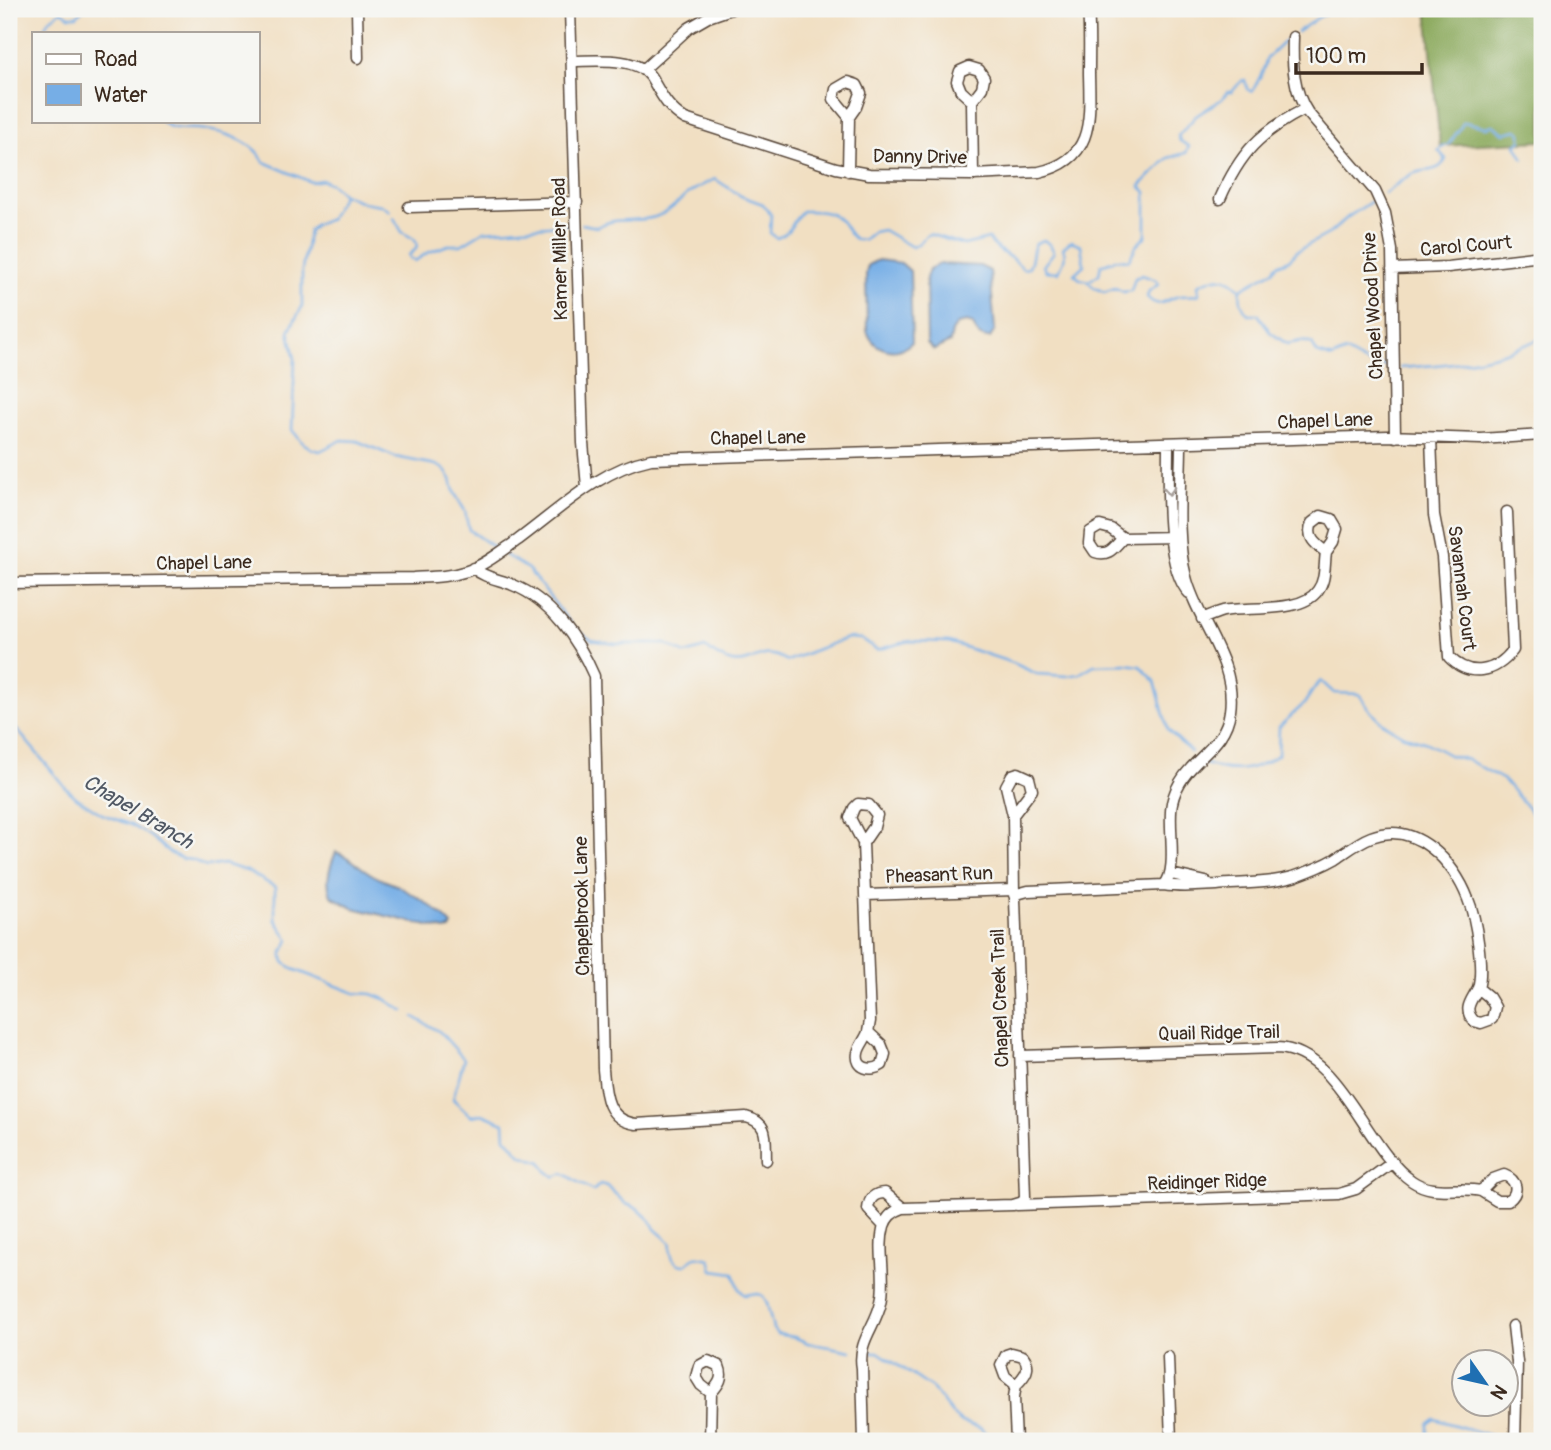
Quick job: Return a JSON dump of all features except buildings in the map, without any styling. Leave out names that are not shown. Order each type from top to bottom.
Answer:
[{"type":"street","points":[[357,9],[358,58]]},
{"type":"street","name":"Kamer Miller Road","points":[[570,9],[583,443],[587,487]]},
{"type":"street","points":[[572,61],[619,63],[643,70],[689,28],[708,17],[732,9]]},
{"type":"street","name":"Danny Drive","points":[[643,70],[649,75],[666,104],[685,119],[848,171],[891,176],[1028,173],[1050,170],[1077,153],[1086,134],[1090,113],[1088,9]]},
{"type":"street","name":"Chapel Wood Drive","points":[[1293,37],[1295,83],[1305,109],[1360,172],[1381,202],[1390,233],[1395,437]]},
{"type":"street","points":[[972,101],[973,175]]},
{"type":"street","points":[[1220,199],[1233,171],[1255,141],[1305,109]]},
{"type":"street","points":[[848,171],[849,117]]},
{"type":"street","points":[[409,207],[577,202]]},
{"type":"street","name":"Carol Court","points":[[1392,269],[1448,267],[1542,256]]},
{"type":"street","name":"Chapel Lane","points":[[9,583],[413,578],[451,575],[473,568],[501,552],[587,487],[620,468],[635,462],[660,458],[1395,437],[1481,439],[1542,435]]},
{"type":"street","name":"Savannah Court","points":[[1431,438],[1434,515],[1442,556],[1449,657],[1458,667],[1473,671],[1495,666],[1507,659],[1513,650],[1507,512]]},
{"type":"street","points":[[1168,444],[1177,537],[1191,594],[1219,649],[1225,667],[1231,707],[1223,734],[1190,766],[1175,792],[1170,822],[1171,874],[1164,885],[1186,887],[1262,883],[1293,877],[1324,865],[1371,836],[1392,833],[1411,836],[1437,852],[1464,888],[1472,909],[1478,940],[1478,988]]},
{"type":"street","points":[[1177,537],[1181,444]]},
{"type":"street","points":[[1123,538],[1177,537]]},
{"type":"street","points":[[1202,619],[1224,611],[1294,604],[1308,599],[1322,582],[1326,552]]},
{"type":"street","name":"Chapelbrook Lane","points":[[473,568],[485,577],[522,589],[542,602],[576,642],[594,676],[603,1069],[606,1097],[612,1112],[624,1121],[636,1124],[746,1117],[756,1119],[764,1129],[766,1160]]},
{"type":"street","points":[[1013,815],[1014,904]]},
{"type":"street","points":[[863,843],[870,1021],[868,1032]]},
{"type":"street","points":[[1171,874],[1216,884]]},
{"type":"street","name":"Chapel Creek Trail","points":[[1013,1205],[1023,1202],[1025,1190],[1014,904],[1017,894],[1164,885]]},
{"type":"street","name":"Pheasant Run","points":[[866,895],[1014,890]]},
{"type":"street","name":"Quail Ridge Trail","points":[[1020,1056],[1276,1048],[1294,1050],[1318,1063],[1393,1162],[1413,1181],[1429,1188],[1481,1191]]},
{"type":"street","name":"Reidinger Ridge","points":[[1013,1205],[1339,1194],[1356,1189],[1393,1162]]},
{"type":"street","points":[[884,1226],[868,1209],[871,1198],[885,1193],[903,1208]]},
{"type":"street","points":[[863,1441],[860,1357],[882,1299],[884,1226],[892,1213],[903,1208],[1013,1205]]},
{"type":"street","points":[[1513,1326],[1517,1362],[1515,1441]]},
{"type":"street","points":[[1168,1357],[1171,1441]]},
{"type":"street","points":[[1016,1385],[1016,1441]]},
{"type":"street","points":[[710,1441],[711,1393]]},
{"type":"green space","points":[[1427,9],[1542,9],[1542,141],[1440,146]]},
{"type":"water","points":[[878,260],[901,263],[910,271],[912,342],[900,349],[887,350],[880,347],[867,331],[866,274],[868,265]]},
{"type":"water","points":[[939,264],[980,266],[990,271],[995,330],[990,338],[981,336],[973,324],[967,322],[957,324],[950,342],[934,350],[927,343],[926,278],[929,269]]},
{"type":"water","points":[[336,852],[427,904],[452,925],[450,929],[353,908],[331,896],[328,879]]},
{"type":"waterway","points":[[43,32],[50,20],[62,11],[60,9]]},
{"type":"waterway","points":[[62,11],[69,16],[77,16],[83,9]]},
{"type":"waterway","points":[[1297,32],[1336,9]]},
{"type":"waterway","points":[[582,224],[597,227],[611,222],[655,217],[715,179],[741,196],[763,204],[771,215],[770,233],[777,238],[789,230],[802,211],[823,212],[837,217],[855,239],[863,240],[873,232],[883,230],[912,247],[929,234],[964,245],[989,239],[1023,269],[1030,265],[1036,243],[1044,240],[1054,252],[1043,266],[1046,271],[1058,272],[1063,263],[1063,248],[1071,241],[1081,245],[1084,265],[1074,274],[1089,281],[1099,274],[1101,265],[1117,259],[1129,260],[1136,246],[1146,236],[1146,192],[1140,186],[1168,158],[1186,153],[1189,146],[1180,141],[1178,136],[1196,116],[1222,99],[1227,92],[1232,92],[1241,81],[1245,80],[1247,89],[1252,92],[1267,58],[1286,40]]},
{"type":"waterway","points":[[162,122],[174,128],[207,130],[236,138],[245,142],[264,162],[311,182],[322,180],[343,194],[362,202],[381,205],[390,211]]},
{"type":"waterway","points":[[1385,193],[1412,174],[1440,167],[1446,159],[1438,150],[1449,144],[1464,122],[1486,127],[1493,125],[1504,133],[1517,130],[1521,133],[1521,140],[1516,145],[1524,159]]},
{"type":"waterway","points":[[343,194],[330,219],[315,225],[309,231],[302,270],[302,307],[289,331],[295,359],[292,430],[312,449],[320,451],[342,440],[357,441],[395,457],[444,469],[465,511],[469,530],[497,550]]},
{"type":"waterway","points":[[1241,289],[1273,271],[1297,251],[1330,233],[1372,201]]},
{"type":"waterway","points":[[394,218],[402,232],[417,244],[416,249],[409,255],[415,261],[448,245],[461,245],[484,231],[574,224]]},
{"type":"waterway","points":[[1089,282],[1104,292],[1115,288],[1124,292],[1131,291],[1135,278],[1142,275],[1156,280],[1159,284],[1149,291],[1147,297],[1156,303],[1199,294],[1198,285],[1215,278],[1230,280],[1241,289]]},
{"type":"waterway","points":[[1241,289],[1241,302],[1248,314],[1258,314],[1270,332],[1287,344],[1302,341],[1312,344],[1317,353],[1332,358],[1346,352],[1366,363],[1387,366]]},
{"type":"waterway","points":[[1400,368],[1455,363],[1491,356],[1542,337]]},
{"type":"waterway","points":[[502,553],[528,569],[574,628],[592,640],[615,644],[666,644],[685,654],[705,648],[732,662],[747,661],[764,655],[778,656],[787,661],[847,638],[861,639],[877,650],[909,641],[949,642],[1013,663],[1037,674],[1067,676],[1079,674],[1094,665],[1140,666],[1155,681],[1168,730],[1191,752]]},
{"type":"waterway","points":[[1203,763],[1223,769],[1242,770],[1260,765],[1278,755],[1279,727],[1304,704],[1321,681],[1334,693],[1359,694],[1371,712],[1402,735],[1468,760],[1504,780],[1542,825]]},
{"type":"waterway","name":"Chapel Branch","points":[[9,720],[66,788],[102,814],[131,825],[183,859],[193,860],[206,867],[223,864],[247,871],[275,887],[275,919],[289,940],[282,954],[284,962],[293,969],[355,993],[372,994],[404,1011]]},
{"type":"waterway","name":"Chapel Branch","points":[[414,1017],[440,1032],[464,1059],[453,1099],[471,1116],[482,1114],[504,1123],[505,1137],[521,1155],[541,1162],[555,1177],[563,1173],[593,1191],[600,1184],[607,1186],[626,1204],[637,1208],[651,1221],[655,1229],[671,1243],[671,1255],[678,1264],[686,1265],[694,1257],[702,1257],[710,1259],[713,1270],[734,1273],[739,1289],[745,1295],[757,1293],[763,1296],[777,1334],[851,1351]]},
{"type":"waterway","name":"Chapel Branch","points":[[871,1352],[878,1352],[933,1389],[961,1422],[980,1428],[996,1441]]},
{"type":"waterway","points":[[1423,1441],[1428,1436],[1428,1424],[1435,1419],[1508,1441]]},
{"type":"waterway","points":[[1531,1441],[1542,1437]]}]
